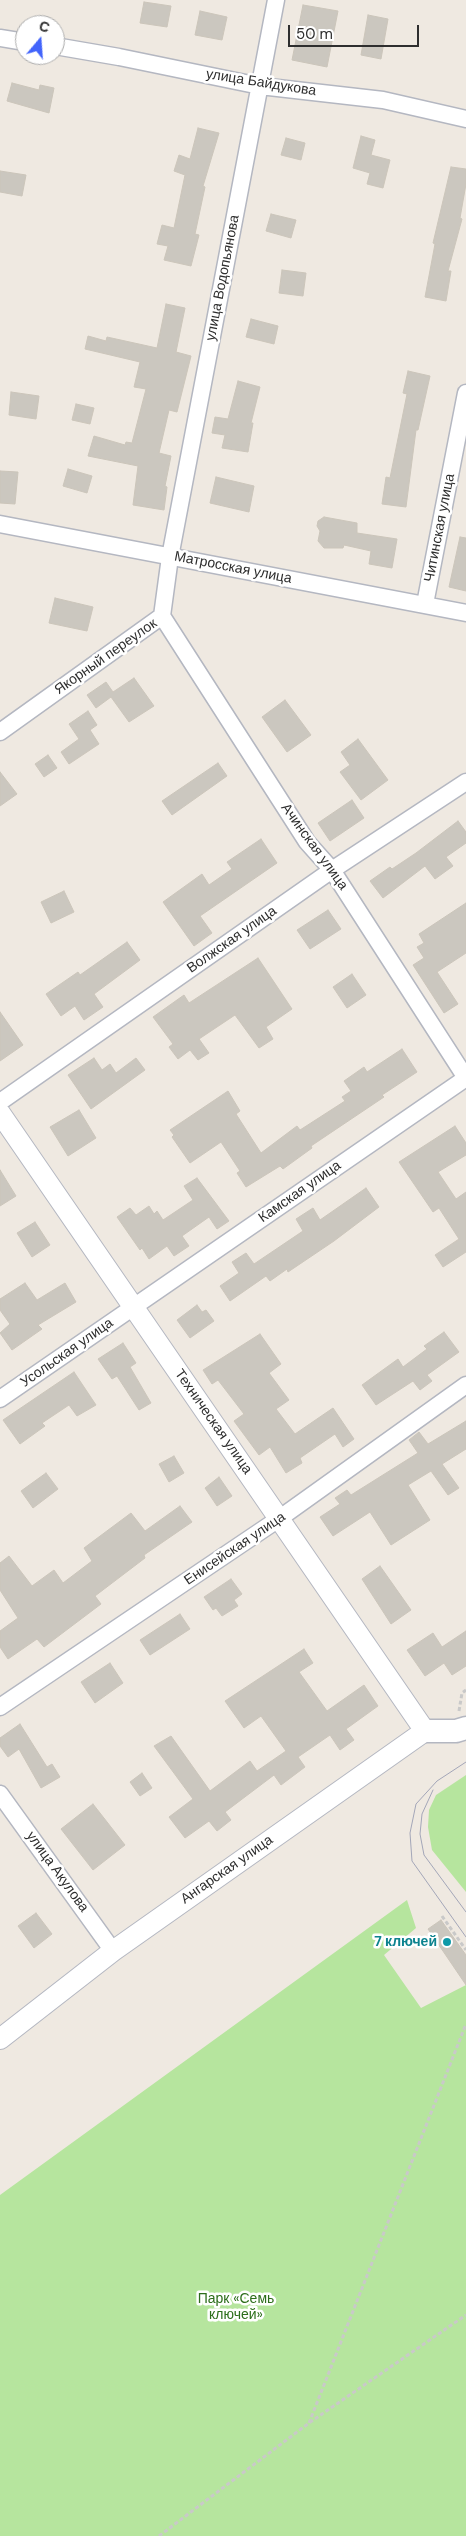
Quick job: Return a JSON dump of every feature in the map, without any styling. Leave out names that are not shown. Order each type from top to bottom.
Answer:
[{"type":"main road","points":[[425,1731],[456,1731],[466,1728]]},
{"type":"street","name":"улица Водопьянова","points":[[170,556],[276,0]]},
{"type":"street","points":[[0,38],[15,40]]},
{"type":"street","name":"улица Байдукова","points":[[65,48],[260,86],[383,100],[466,119]]},
{"type":"street","name":"Читинская улица","points":[[425,604],[466,393]]},
{"type":"street","name":"Матросская улица","points":[[0,524],[466,613]]},
{"type":"street","name":"Якорный переулок","points":[[0,732],[162,616],[170,556]]},
{"type":"street","name":"Ачинская улица","points":[[162,616],[307,842],[332,870],[466,1078]]},
{"type":"street","name":"Волжская улица","points":[[0,1102],[332,870],[466,782]]},
{"type":"street","name":"Камская улица","points":[[134,1306],[466,1078]]},
{"type":"street","name":"Техническая улица","points":[[0,1113],[425,1731]]},
{"type":"street","name":"Усольская улица","points":[[0,1399],[134,1306]]},
{"type":"street","name":"Енисейская улица","points":[[0,1707],[280,1518],[466,1385]]},
{"type":"street","name":"Ангарская улица","points":[[0,2039],[113,1951],[425,1731]]},
{"type":"street","name":"улица Акулова","points":[[0,1794],[113,1951]]},
{"type":"path","points":[[442,1916],[466,1950]]},
{"type":"path","points":[[309,2423],[466,2024]]},
{"type":"path","points":[[159,2536],[309,2423],[466,2315]]},
{"type":"green space","points":[[466,1775],[466,1892],[432,1850],[428,1827],[429,1810],[436,1795]]},
{"type":"green space","name":"Парк «Семь ключей»","points":[[407,1900],[416,1928],[384,1955],[421,2008],[466,1985],[466,2536],[0,2536],[0,2195]]},
{"type":"building","points":[[144,2],[171,6],[167,27],[140,23]]},
{"type":"building","points":[[303,5],[338,11],[327,67],[292,60]]},
{"type":"building","points":[[200,11],[227,17],[222,40],[195,35]]},
{"type":"building","points":[[368,15],[388,19],[381,59],[361,55]]},
{"type":"building","points":[[12,83],[39,90],[40,85],[54,88],[49,113],[7,101]]},
{"type":"building","points":[[198,128],[219,133],[203,186],[205,187],[195,234],[199,235],[191,266],[164,260],[168,246],[157,244],[162,225],[174,228],[185,175],[174,171],[179,155],[190,159]]},
{"type":"building","points":[[361,136],[375,140],[371,155],[390,160],[383,188],[367,184],[370,173],[353,168]]},
{"type":"building","points":[[286,138],[305,143],[301,160],[281,155]]},
{"type":"building","points":[[451,167],[466,169],[466,184],[460,218],[462,219],[448,271],[451,271],[446,301],[425,297],[435,244],[433,243]]},
{"type":"building","points":[[0,171],[26,175],[22,196],[0,192]]},
{"type":"building","points":[[271,214],[296,220],[291,238],[266,231]]},
{"type":"building","points":[[282,270],[306,273],[303,296],[279,293]]},
{"type":"building","points":[[166,304],[185,308],[176,352],[191,356],[177,412],[169,410],[159,453],[171,456],[165,486],[167,487],[164,510],[133,505],[138,466],[88,456],[94,436],[125,445],[126,442],[132,443],[146,389],[134,387],[140,362],[85,349],[88,336],[106,341],[107,337],[157,348]]},
{"type":"building","points":[[251,319],[278,326],[274,344],[246,337]]},
{"type":"building","points":[[408,371],[430,376],[418,430],[416,430],[406,507],[382,504],[386,477],[390,478],[407,394],[403,393]]},
{"type":"building","points":[[238,381],[260,387],[251,423],[253,423],[248,452],[222,448],[225,435],[212,433],[215,417],[228,419]]},
{"type":"building","points":[[11,392],[39,396],[36,419],[9,415]]},
{"type":"building","points":[[76,404],[94,408],[90,424],[72,420]]},
{"type":"building","points":[[68,469],[92,476],[87,493],[63,486]]},
{"type":"building","points":[[0,471],[18,472],[15,504],[0,503]]},
{"type":"building","points":[[216,477],[254,486],[249,512],[210,503]]},
{"type":"building","points":[[324,517],[357,523],[357,533],[397,539],[392,568],[369,564],[371,551],[344,545],[343,548],[324,548],[318,541],[320,531],[317,526],[318,521]]},
{"type":"building","points":[[460,537],[466,538],[466,591],[449,587]]},
{"type":"building","points":[[55,598],[93,607],[87,631],[49,623]]},
{"type":"building","points":[[134,678],[154,706],[129,722],[111,697],[96,708],[87,695],[106,682],[113,692]]},
{"type":"building","points":[[285,700],[311,735],[287,752],[262,717]]},
{"type":"building","points":[[88,711],[97,725],[90,730],[99,744],[69,764],[61,752],[79,739],[69,724]]},
{"type":"building","points":[[358,739],[388,780],[361,800],[340,772],[350,765],[341,752]]},
{"type":"building","points":[[48,755],[57,768],[44,777],[35,764]]},
{"type":"building","points":[[218,763],[227,776],[172,815],[162,801]]},
{"type":"building","points":[[0,772],[17,794],[0,806]]},
{"type":"building","points":[[352,800],[364,818],[330,841],[318,823]]},
{"type":"building","points":[[458,821],[466,832],[466,843],[446,857],[453,866],[435,879],[425,866],[383,898],[370,881],[390,867],[392,869],[416,853]]},
{"type":"building","points":[[261,839],[277,863],[200,916],[212,933],[194,946],[163,902],[202,874],[209,885],[232,869],[227,862]]},
{"type":"building","points":[[64,891],[74,912],[51,923],[41,902]]},
{"type":"building","points":[[466,903],[466,953],[437,972],[458,1004],[444,1013],[413,965],[424,958],[417,947],[424,943],[419,934]]},
{"type":"building","points":[[328,910],[341,929],[310,949],[297,930]]},
{"type":"building","points":[[127,942],[140,960],[94,994],[103,1007],[84,1020],[75,1006],[61,1016],[46,994],[78,972],[80,975]]},
{"type":"building","points":[[258,958],[292,1009],[266,1027],[273,1039],[259,1048],[235,1015],[199,1039],[209,1053],[198,1060],[190,1050],[178,1059],[169,1047],[173,1044],[153,1017],[184,995],[189,1003]]},
{"type":"building","points":[[352,974],[366,995],[347,1008],[333,987]]},
{"type":"building","points":[[0,1012],[23,1045],[0,1061]]},
{"type":"building","points":[[402,1049],[417,1072],[382,1095],[384,1097],[311,1146],[312,1148],[283,1169],[280,1166],[246,1187],[237,1173],[240,1171],[221,1142],[190,1163],[172,1137],[174,1135],[170,1130],[228,1091],[240,1111],[236,1114],[261,1153],[297,1126],[300,1130],[345,1101],[342,1097],[351,1091],[344,1081],[364,1067],[367,1072]]},
{"type":"building","points":[[94,1058],[102,1070],[110,1064],[116,1073],[136,1058],[145,1070],[91,1109],[68,1075]]},
{"type":"building","points":[[79,1110],[96,1138],[68,1156],[50,1127]]},
{"type":"building","points":[[455,1126],[466,1143],[466,1155],[438,1172],[456,1199],[466,1192],[466,1252],[443,1267],[435,1255],[459,1239],[439,1208],[433,1212],[399,1162]]},
{"type":"building","points":[[0,1170],[16,1196],[0,1206]]},
{"type":"building","points":[[197,1178],[229,1221],[217,1229],[209,1217],[182,1236],[189,1246],[174,1256],[167,1246],[149,1259],[142,1248],[140,1250],[117,1217],[130,1208],[136,1215],[149,1206],[154,1214],[157,1211],[163,1220],[193,1200],[184,1186]]},
{"type":"building","points":[[366,1188],[379,1207],[334,1241],[288,1272],[287,1269],[270,1281],[266,1276],[230,1301],[220,1286],[239,1273],[232,1262],[246,1253],[254,1264],[303,1231],[296,1219],[313,1208],[320,1220]]},
{"type":"building","points":[[35,1222],[50,1245],[32,1257],[17,1233]]},
{"type":"building","points":[[25,1283],[37,1300],[65,1283],[76,1302],[38,1325],[42,1329],[12,1350],[0,1333],[10,1324],[0,1310],[0,1299]]},
{"type":"building","points":[[197,1305],[202,1312],[206,1310],[214,1321],[190,1338],[177,1320]]},
{"type":"building","points":[[444,1332],[459,1352],[427,1375],[432,1381],[420,1390],[413,1381],[376,1405],[362,1385],[398,1359],[403,1367],[427,1349],[424,1346]]},
{"type":"building","points":[[260,1334],[281,1364],[269,1373],[289,1400],[276,1409],[295,1434],[333,1408],[354,1439],[343,1447],[335,1434],[300,1458],[302,1463],[286,1473],[270,1447],[259,1455],[234,1421],[244,1414],[218,1380],[212,1384],[203,1370]]},
{"type":"building","points":[[123,1343],[136,1363],[130,1367],[151,1403],[139,1410],[117,1376],[112,1379],[98,1359]]},
{"type":"building","points":[[74,1372],[96,1405],[77,1416],[69,1405],[42,1423],[45,1426],[20,1444],[3,1420]]},
{"type":"building","points":[[466,1421],[466,1449],[442,1464],[459,1488],[448,1495],[431,1471],[408,1485],[430,1520],[391,1545],[370,1512],[333,1536],[320,1517],[340,1504],[335,1498],[347,1490],[351,1495],[418,1453],[409,1440],[419,1432],[428,1444]]},
{"type":"building","points":[[174,1456],[184,1473],[169,1482],[159,1464]]},
{"type":"building","points":[[46,1473],[58,1489],[33,1508],[21,1491]]},
{"type":"building","points":[[219,1477],[232,1496],[217,1506],[205,1488]]},
{"type":"building","points":[[180,1506],[192,1522],[144,1555],[145,1558],[95,1596],[101,1604],[44,1647],[37,1639],[8,1659],[0,1647],[0,1631],[18,1618],[0,1590],[0,1563],[9,1556],[32,1586],[54,1570],[63,1583],[92,1561],[84,1548],[131,1513],[145,1531]]},
{"type":"building","points":[[380,1566],[411,1610],[391,1624],[362,1579]]},
{"type":"building","points":[[231,1579],[242,1594],[234,1600],[238,1606],[222,1616],[216,1608],[213,1610],[204,1597]]},
{"type":"building","points":[[180,1614],[190,1629],[150,1655],[140,1640]]},
{"type":"building","points":[[466,1631],[466,1666],[452,1675],[444,1663],[425,1676],[407,1650],[433,1633],[442,1647]]},
{"type":"building","points":[[304,1649],[313,1663],[299,1672],[327,1711],[364,1685],[378,1706],[346,1729],[354,1740],[340,1750],[330,1735],[298,1757],[305,1767],[281,1785],[274,1775],[225,1812],[231,1820],[217,1831],[209,1821],[185,1838],[169,1817],[193,1799],[154,1746],[171,1736],[210,1791],[250,1761],[257,1771],[286,1751],[261,1716],[244,1728],[225,1701]]},
{"type":"building","points":[[110,1663],[123,1683],[95,1703],[81,1682]]},
{"type":"building","points":[[20,1724],[47,1767],[52,1764],[60,1777],[41,1788],[19,1749],[8,1757],[0,1746],[0,1738]]},
{"type":"building","points":[[142,1773],[152,1788],[140,1796],[130,1782]]},
{"type":"building","points":[[93,1804],[125,1845],[93,1870],[61,1829]]},
{"type":"building","points":[[36,1913],[52,1934],[34,1948],[18,1926]]},
{"type":"building","name":"7 ключей","points":[[441,1920],[466,1955],[466,1985],[428,1929]]},
{"type":"tram line","points":[[466,1762],[437,1781],[416,1804],[410,1833],[412,1861],[466,1937]]},
{"type":"tram line","points":[[433,1790],[422,1814],[420,1834],[424,1855],[466,1912]]},
{"type":"place","name":"7 ключей","points":[[447,1942]]}]
